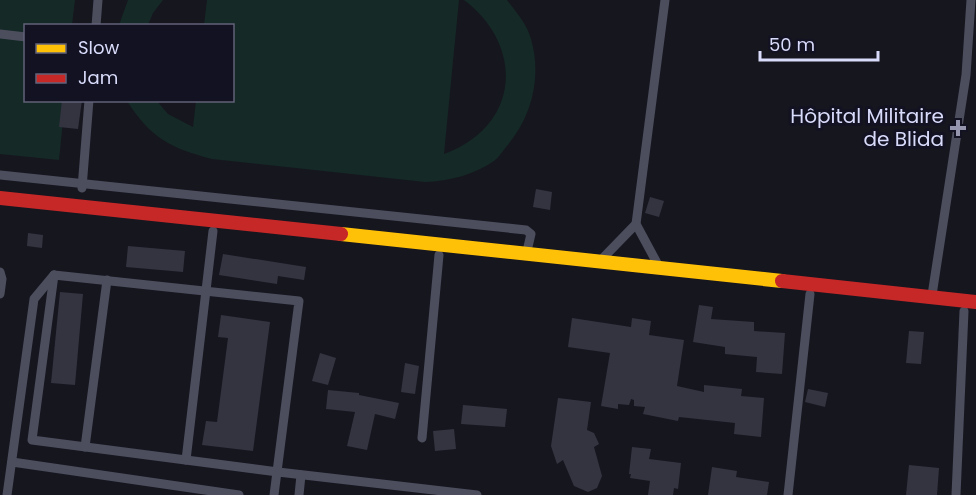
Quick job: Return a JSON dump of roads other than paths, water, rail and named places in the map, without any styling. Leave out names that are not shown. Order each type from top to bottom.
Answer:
[{"type":"main road","points":[[0,198],[976,302]]},
{"type":"main road","points":[[0,209],[970,312]]},
{"type":"lane","points":[[96,24],[98,0]]},
{"type":"lane","points":[[660,268],[636,224],[665,0]]},
{"type":"lane","points":[[931,297],[966,75],[971,0]]},
{"type":"lane","points":[[0,34],[24,37]]},
{"type":"lane","points":[[80,206],[89,102]]},
{"type":"lane","points":[[0,176],[526,230],[531,234],[527,253]]},
{"type":"lane","points":[[601,261],[636,224]]},
{"type":"lane","points":[[186,460],[213,231]]},
{"type":"lane","points":[[422,438],[439,255]]},
{"type":"lane","points":[[0,272],[2,279],[0,294]]},
{"type":"lane","points":[[54,275],[299,302],[274,495]]},
{"type":"lane","points":[[54,275],[32,440],[423,492],[477,495]]},
{"type":"lane","points":[[7,495],[33,300],[54,275]]},
{"type":"lane","points":[[85,447],[107,280]]},
{"type":"lane","points":[[788,495],[810,294]]},
{"type":"lane","points":[[956,495],[970,312]]},
{"type":"lane","points":[[12,462],[186,491],[239,495]]},
{"type":"lane","points":[[299,495],[302,475]]},
{"type":"place","name":"Hôpital Militaire de Blida","points":[[958,128]]}]
